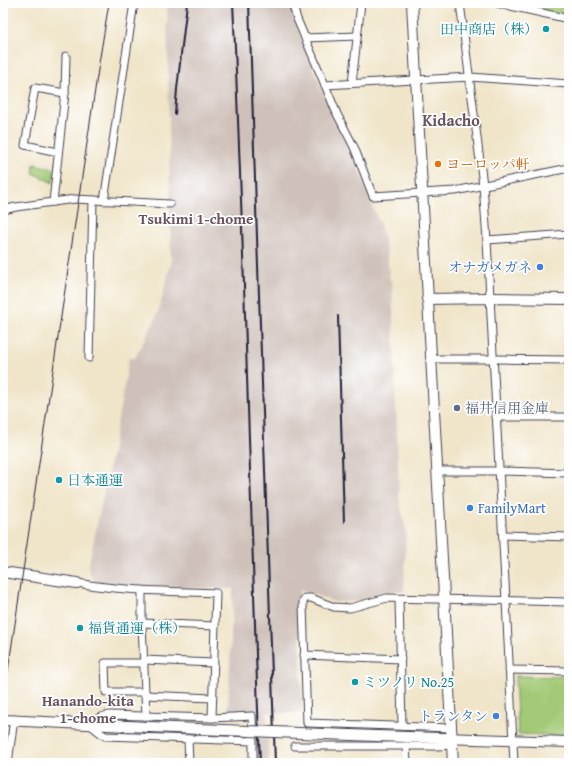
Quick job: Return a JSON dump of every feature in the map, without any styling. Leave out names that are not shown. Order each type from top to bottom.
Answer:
[{"type":"street","points":[[104,201],[134,3]]},
{"type":"street","points":[[292,3],[297,19],[337,114],[354,147],[373,196],[455,191],[569,168]]},
{"type":"street","points":[[352,83],[360,3]]},
{"type":"street","points":[[412,3],[453,763]]},
{"type":"street","points":[[460,3],[483,185],[487,240],[514,763]]},
{"type":"street","points":[[497,3],[569,19]]},
{"type":"street","points":[[305,38],[357,36]]},
{"type":"street","points":[[53,202],[65,92],[66,56]]},
{"type":"street","points":[[325,85],[470,77],[569,84]]},
{"type":"street","points":[[58,152],[25,145],[35,88],[65,92]]},
{"type":"street","points":[[3,210],[75,199],[170,204]]},
{"type":"street","points":[[89,358],[93,200]]},
{"type":"street","points":[[487,240],[569,234]]},
{"type":"street","points":[[428,299],[569,299]]},
{"type":"street","points":[[431,359],[493,358],[569,360]]},
{"type":"street","points":[[496,417],[569,417]]},
{"type":"street","points":[[437,471],[569,473]]},
{"type":"street","points":[[503,535],[569,536]]},
{"type":"street","points":[[3,572],[97,587],[216,593],[212,718]]},
{"type":"street","points":[[142,590],[146,716]]},
{"type":"street","points":[[451,737],[402,726],[307,722],[303,602],[306,598],[311,598],[334,607],[350,608],[387,598],[569,602]]},
{"type":"street","points":[[399,599],[402,726]]},
{"type":"street","points":[[142,623],[214,626]]},
{"type":"street","points":[[304,655],[401,659]]},
{"type":"street","points":[[212,698],[106,692],[105,663],[144,661],[213,663]]},
{"type":"street","points":[[509,670],[569,671]]},
{"type":"street","points":[[89,724],[107,715],[212,718],[252,716],[253,763]]},
{"type":"street","points":[[3,720],[376,736],[451,737],[569,742]]},
{"type":"street","points":[[8,763],[14,720]]},
{"type":"street","points":[[89,724],[105,736],[253,741]]},
{"type":"street","points":[[295,746],[437,746],[451,737]]},
{"type":"street","points":[[188,739],[189,763]]},
{"type":"street","points":[[406,746],[407,763]]},
{"type":"shaded area","points":[[167,3],[290,3],[296,24],[320,84],[350,147],[380,224],[387,253],[390,281],[392,281],[399,498],[406,537],[404,591],[393,591],[378,594],[360,601],[338,602],[300,590],[302,713],[267,713],[269,763],[257,763],[255,712],[228,712],[233,589],[96,584],[88,569],[113,447],[129,358],[135,358],[154,322],[160,306],[171,263]]},
{"type":"green space","points":[[538,3],[569,3],[569,16],[538,9]]},
{"type":"green space","points":[[34,164],[55,169],[53,183],[33,173]]},
{"type":"green space","points":[[515,676],[569,677],[569,736],[518,734]]},
{"type":"tram line","points":[[3,704],[109,3]]},
{"type":"railway","points":[[175,114],[187,3]]},
{"type":"railway","points":[[233,3],[241,193],[260,763]]},
{"type":"railway","points":[[249,3],[275,763]]},
{"type":"railway","points":[[338,316],[344,522]]},
{"type":"place","name":"田中商店（株）","points":[[546,29]]},
{"type":"place","name":"ヨーロッパ軒","points":[[438,164]]},
{"type":"place","name":"オナガメガネ","points":[[540,267]]},
{"type":"place","name":"福井信用金庫","points":[[457,408]]},
{"type":"place","name":"日本通運","points":[[59,480]]},
{"type":"place","name":"FamilyMart","points":[[470,508]]},
{"type":"place","name":"福貨通運（株）","points":[[80,628]]},
{"type":"place","name":"ミツノリ No.25","points":[[355,682]]},
{"type":"place","name":"トランタン","points":[[496,716]]},
{"type":"district","name":"Kidacho","points":[[451,120]]},
{"type":"district","name":"Tsukimi 1-chome","points":[[196,219]]},
{"type":"district","name":"Hanando-kita 1-chome","points":[[88,710]]}]
